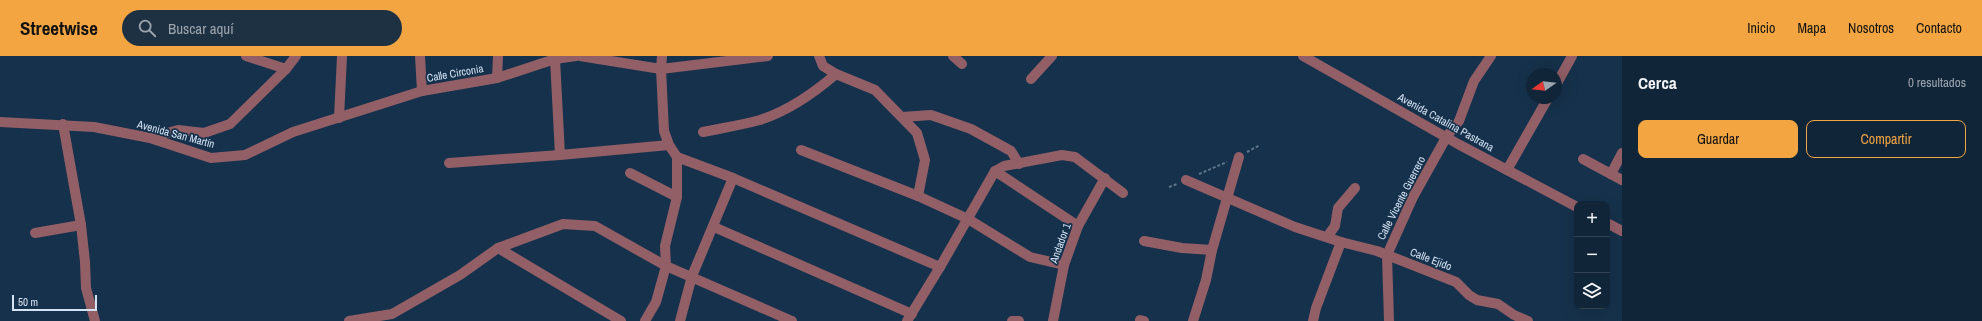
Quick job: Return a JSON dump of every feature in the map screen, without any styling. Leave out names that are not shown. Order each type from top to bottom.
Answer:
[{"type":"street","points":[[246,56],[286,69]]},
{"type":"street","points":[[150,138],[178,130],[204,133],[230,124],[286,69],[296,56]]},
{"type":"street","points":[[339,118],[342,56]]},
{"type":"street","points":[[420,56],[422,91]]},
{"type":"street","points":[[496,78],[498,56]]},
{"type":"street","name":"Calle Circonia","points":[[339,118],[422,91],[496,78],[556,59],[576,56]]},
{"type":"street","points":[[580,56],[661,69],[768,56]]},
{"type":"street","points":[[645,321],[656,302],[666,266],[665,246],[677,197],[677,157],[669,145],[664,132],[661,69],[662,56]]},
{"type":"street","points":[[819,56],[823,66],[836,74],[875,90],[917,133],[925,160],[918,196]]},
{"type":"street","points":[[953,56],[962,64]]},
{"type":"street","points":[[1031,78],[1052,56]]},
{"type":"street","name":"Avenida Catalina Pastrana","points":[[1303,56],[1507,170],[1574,205]]},
{"type":"street","name":"Calle Vicente Guerrero","points":[[1389,321],[1387,255],[1413,197],[1447,136],[1459,121],[1474,81],[1492,56]]},
{"type":"street","points":[[1562,74],[1572,56]]},
{"type":"street","points":[[556,59],[560,155]]},
{"type":"street","points":[[703,132],[760,120],[789,108],[819,89],[836,74]]},
{"type":"street","points":[[1507,170],[1545,104]]},
{"type":"street","points":[[902,117],[931,116],[971,128],[1011,151],[1019,164]]},
{"type":"street","name":"Avenida San Martín","points":[[0,122],[63,124],[94,127],[150,138],[211,158],[245,155],[293,132],[339,118]]},
{"type":"street","points":[[63,124],[81,224],[86,288],[95,321]]},
{"type":"street","points":[[449,163],[669,145]]},
{"type":"street","points":[[801,150],[918,196],[968,219],[1030,257],[1064,265]]},
{"type":"street","points":[[1611,174],[1622,153]]},
{"type":"street","points":[[714,227],[910,317],[940,268],[995,171],[1004,166],[1062,155],[1075,157],[1123,193]]},
{"type":"street","points":[[677,157],[733,178],[940,268]]},
{"type":"street","points":[[1193,321],[1206,280],[1212,250],[1239,157]]},
{"type":"street","points":[[1583,159],[1622,180]]},
{"type":"street","points":[[995,171],[1078,226]]},
{"type":"street","points":[[630,173],[677,197]]},
{"type":"street","points":[[680,321],[692,276],[714,227],[733,178]]},
{"type":"street","name":"Andador 1","points":[[1053,321],[1064,265],[1078,226],[1105,178]]},
{"type":"street","name":"Calle Ejido","points":[[1186,180],[1295,227],[1341,242],[1365,247],[1456,282],[1469,295],[1477,300],[1498,304],[1512,318],[1528,321]]},
{"type":"street","points":[[1327,237],[1334,226],[1338,208],[1354,188]]},
{"type":"street","points":[[35,232],[81,224]]},
{"type":"street","points":[[349,321],[392,314],[460,275],[498,248],[563,224],[595,226],[666,266],[692,276],[792,321]]},
{"type":"street","points":[[1610,225],[1622,232]]},
{"type":"street","points":[[1144,241],[1182,248],[1212,250]]},
{"type":"street","points":[[1313,321],[1316,308],[1341,242]]},
{"type":"street","points":[[498,248],[621,321]]},
{"type":"street","points":[[1012,321],[1018,321]]}]
